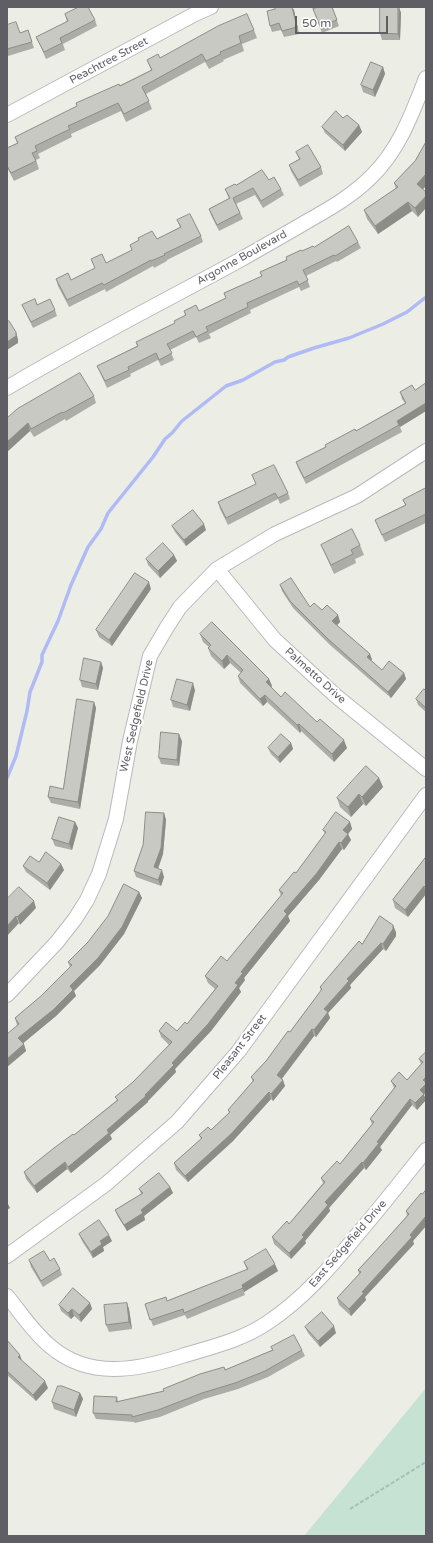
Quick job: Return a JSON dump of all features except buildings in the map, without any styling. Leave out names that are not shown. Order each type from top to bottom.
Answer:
[{"type":"street","name":"Peachtree Street","points":[[7,115],[194,11],[211,7]]},
{"type":"street","name":"Argonne Boulevard","points":[[7,388],[46,365],[267,245],[336,205],[354,192],[372,177],[390,155],[412,115],[426,78]]},
{"type":"street","name":"West Sedgefield Drive","points":[[7,995],[58,942],[87,900],[102,867],[116,819],[130,740],[150,656],[180,608],[217,569],[275,534],[357,496],[426,451]]},
{"type":"street","name":"Palmetto Drive","points":[[217,569],[275,640],[336,696],[426,769]]},
{"type":"street","name":"Pleasant Street","points":[[7,1256],[106,1184],[177,1122],[238,1052],[426,795]]},
{"type":"street","name":"East Sedgefield Drive","points":[[7,1296],[34,1330],[50,1346],[59,1353],[91,1366],[114,1369],[142,1368],[230,1341],[266,1324],[284,1311],[310,1288],[337,1259],[426,1150]]},
{"type":"path","points":[[350,1508],[426,1462]]},
{"type":"green space","points":[[426,1388],[426,1536],[304,1536]]},
{"type":"waterway","points":[[7,778],[16,756],[30,692],[42,662],[42,655],[58,621],[71,585],[88,547],[101,529],[108,513],[153,457],[165,439],[182,421],[226,386],[243,380],[275,362],[314,348],[349,338],[383,324],[407,312],[426,297]]}]
